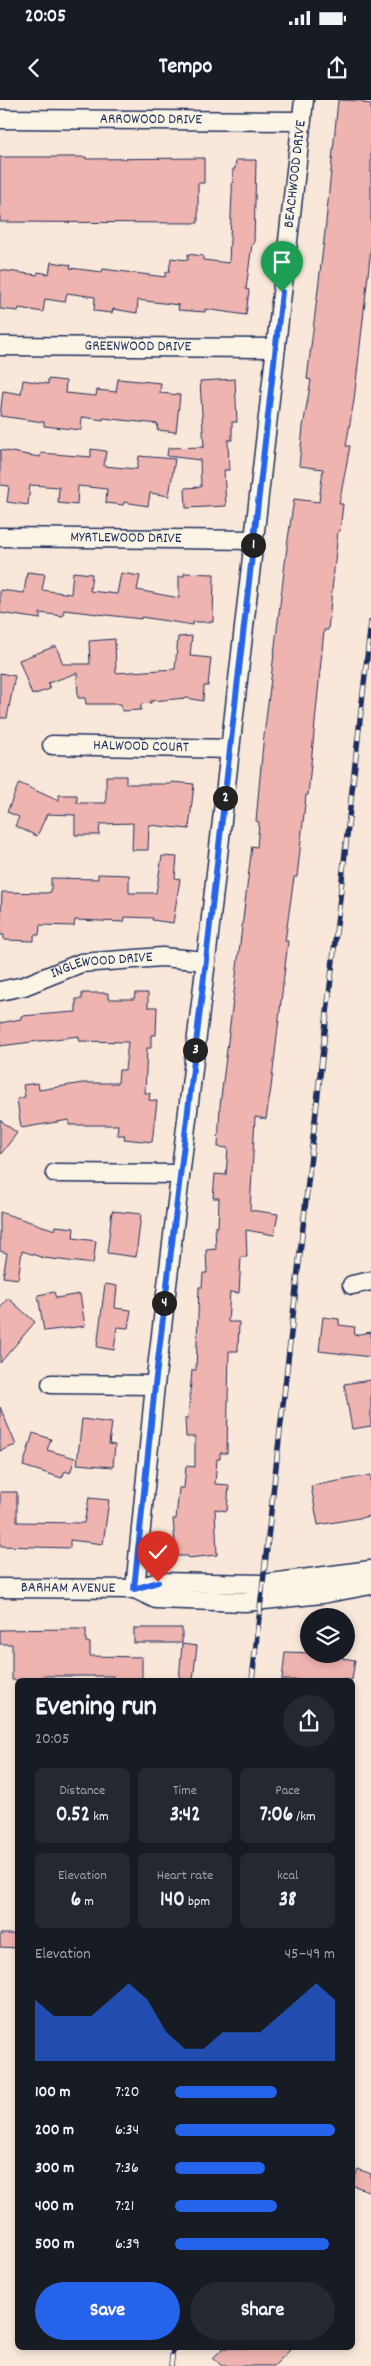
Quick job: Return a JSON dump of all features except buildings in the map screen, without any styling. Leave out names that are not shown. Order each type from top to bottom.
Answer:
[{"type":"street","name":"BEACHWOOD DRIVE","points":[[134,1589],[179,1174],[206,960],[304,100]]},
{"type":"street","name":"ARROWOOD DRIVE","points":[[0,119],[302,122]]},
{"type":"street","name":"GREENWOOD DRIVE","points":[[0,346],[276,348]]},
{"type":"street","name":"MYRTLEWOOD DRIVE","points":[[0,537],[254,540]]},
{"type":"street","name":"HALWOOD COURT","points":[[52,745],[230,749]]},
{"type":"street","name":"INGLEWOOD DRIVE","points":[[0,991],[24,986],[81,963],[162,957],[206,960]]},
{"type":"street","points":[[55,1174],[179,1174]]},
{"type":"street","points":[[352,1284],[371,1281]]},
{"type":"street","points":[[51,1384],[155,1385]]},
{"type":"street","points":[[221,1593],[263,1584],[371,1570]]},
{"type":"street","points":[[221,1593],[261,1601],[371,1586]]},
{"type":"street","name":"BARHAM AVENUE","points":[[0,1588],[134,1589],[156,1600],[221,1593]]},
{"type":"railway","points":[[252,1678],[371,622]]},
{"type":"railway","points":[[171,2366],[173,2350]]},
{"type":"route","points":[[158,1582],[134,1589],[179,1174],[206,960],[282,292]]}]
